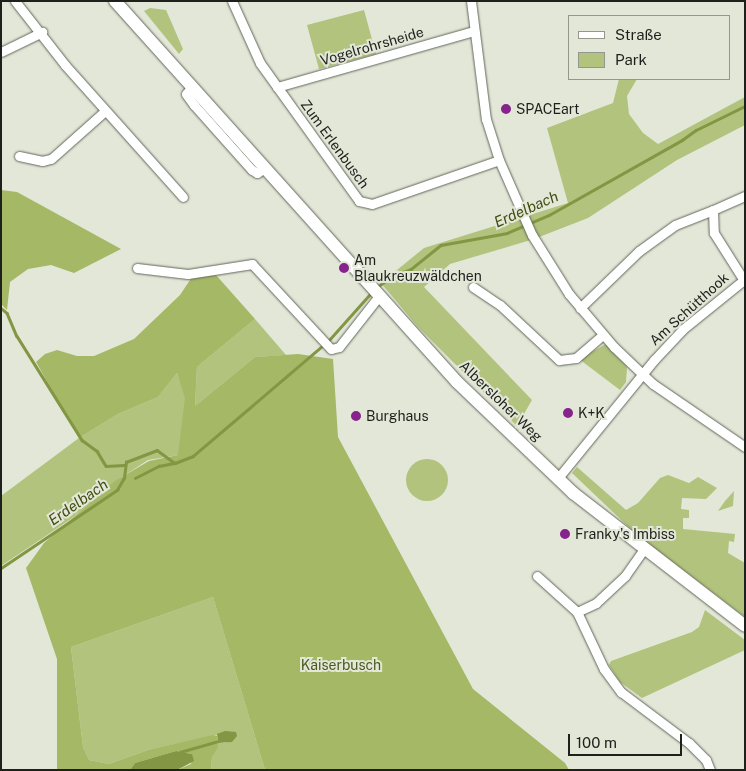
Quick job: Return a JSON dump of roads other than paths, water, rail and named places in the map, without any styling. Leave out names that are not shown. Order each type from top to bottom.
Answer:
[{"type":"main road","name":"Albersloher Weg","points":[[115,1],[457,382],[558,478],[644,549],[745,626]]},
{"type":"street","points":[[15,1],[42,32],[65,65],[183,197]]},
{"type":"street","name":"Zum Erlenbusch","points":[[232,1],[252,49],[277,87],[360,201],[366,204],[498,160]]},
{"type":"street","points":[[471,1],[486,119],[498,160],[530,232],[580,308],[602,335],[642,374],[745,447]]},
{"type":"street","name":"Vogelrohrsheide","points":[[277,87],[474,31]]},
{"type":"street","points":[[1,52],[42,32]]},
{"type":"street","points":[[19,156],[42,161],[51,158],[105,111]]},
{"type":"street","points":[[580,308],[639,251],[675,225],[745,196]]},
{"type":"street","points":[[713,210],[714,233],[744,279]]},
{"type":"street","points":[[136,268],[188,274],[252,264],[330,348],[339,347],[376,292]]},
{"type":"street","name":"Am Schütthook","points":[[558,478],[642,374],[683,329],[744,279]]},
{"type":"street","points":[[473,287],[500,306],[559,360],[576,358],[602,335]]},
{"type":"street","points":[[577,612],[604,596],[625,576],[644,549]]},
{"type":"street","points":[[538,576],[577,612],[604,669],[621,692],[689,743],[706,760],[710,770]]},
{"type":"waterway","name":"Erdelbach","points":[[377,287],[393,276],[411,269],[441,245],[507,233],[549,215],[682,140],[696,130],[745,106]]},
{"type":"waterway","name":"Erdelbach","points":[[329,340],[371,293]]},
{"type":"waterway","points":[[1,308],[7,313],[17,336],[82,440],[97,451],[106,466],[124,465]]},
{"type":"waterway","name":"Erdelbach","points":[[1,568],[117,490],[124,478],[126,462],[157,450],[175,463],[193,456],[321,347]]},
{"type":"waterway","points":[[135,478],[159,466],[175,463]]},
{"type":"waterway","points":[[180,752],[218,741]]},
{"type":"place","name":"SPACEart","points":[[506,109]]},
{"type":"place","name":"Am Blaukreuzwäldchen","points":[[344,268]]},
{"type":"place","name":"K+K","points":[[568,413]]},
{"type":"place","name":"Burghaus","points":[[356,416]]},
{"type":"place","name":"Franky's Imbiss","points":[[565,534]]},
{"type":"park label","name":"Kaiserbusch","points":[[341,665]]}]
